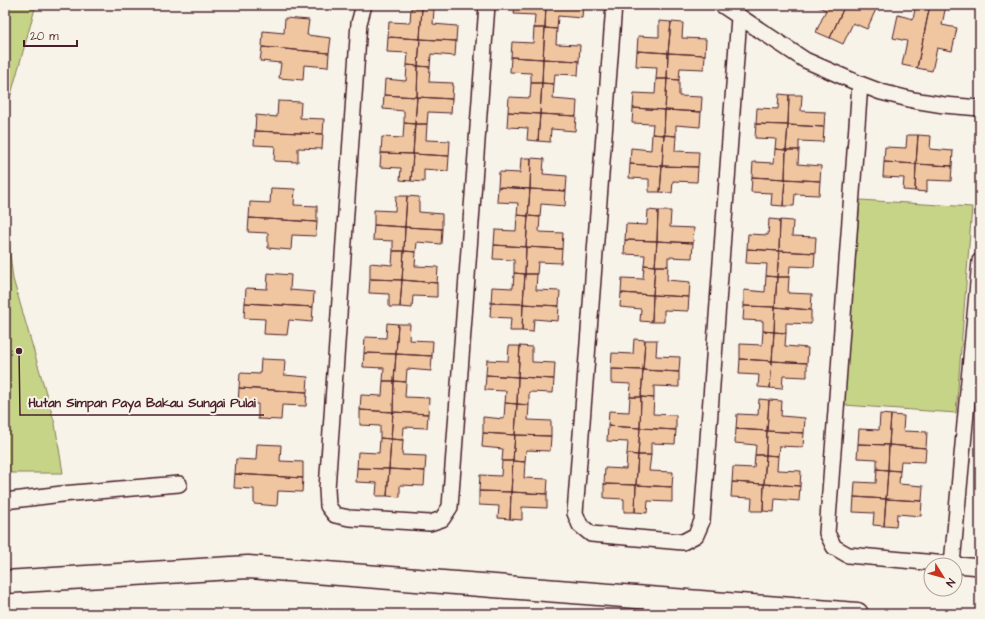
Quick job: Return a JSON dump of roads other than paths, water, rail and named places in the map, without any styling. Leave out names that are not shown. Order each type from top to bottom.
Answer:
[{"type":"main road","points":[[5,582],[248,567],[857,614]]},
{"type":"street","points":[[364,5],[359,23],[328,481],[328,506],[335,515],[349,518],[430,523],[442,519],[450,507],[487,5]]},
{"type":"street","points":[[614,5],[576,513],[580,525],[591,534],[683,542],[696,536],[702,521],[739,17]]},
{"type":"street","points":[[722,5],[805,60],[860,84],[881,92],[913,100],[944,105],[980,108]]},
{"type":"street","points":[[860,84],[827,533],[834,547],[848,555],[923,561]]},
{"type":"street","points":[[953,557],[978,311],[980,262]]},
{"type":"street","points":[[5,501],[62,494],[179,484]]},
{"type":"street","points":[[963,565],[980,566]]},
{"type":"place","name":"Hutan Simpan Paya Bakau Sungai Pulai","points":[[19,351]]}]
